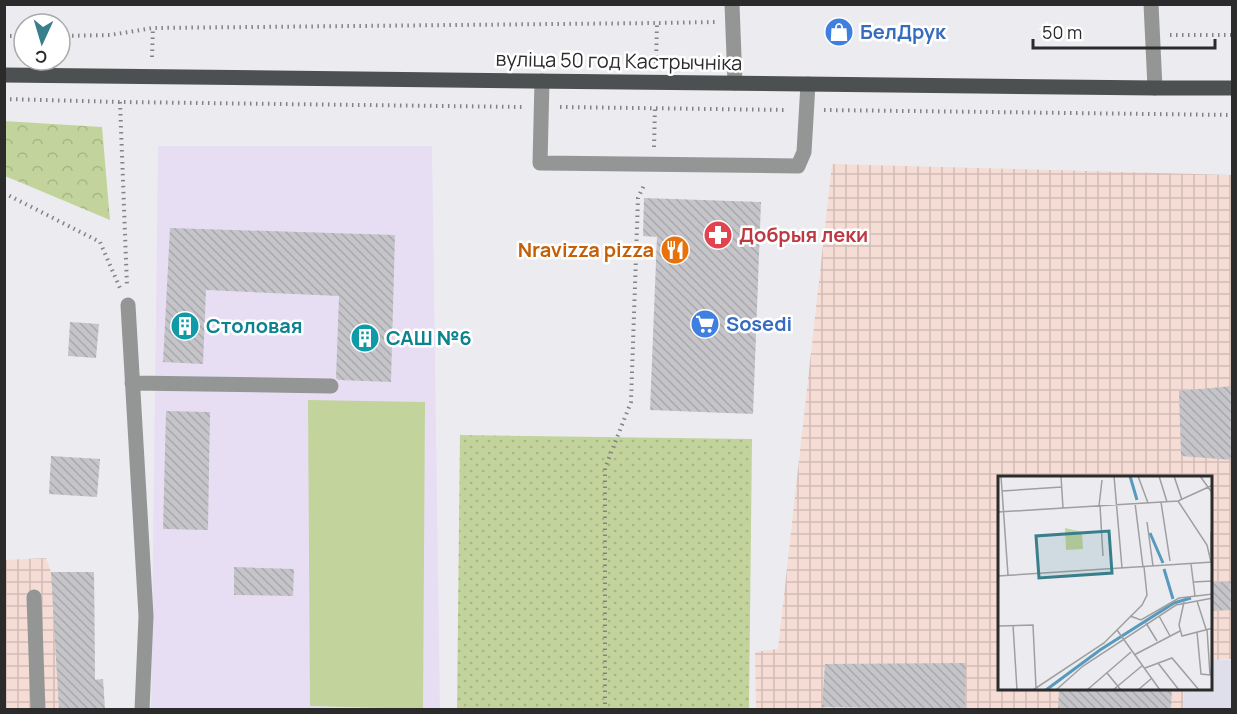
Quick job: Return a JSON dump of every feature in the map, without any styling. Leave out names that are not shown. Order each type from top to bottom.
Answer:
[{"type":"main road","name":"вуліца 50 год Кастрычніка","points":[[4,75],[1233,88]]},
{"type":"street","points":[[732,4],[735,83]]},
{"type":"street","points":[[1151,4],[1155,88]]},
{"type":"street","points":[[542,81],[540,163],[653,165],[798,166],[804,152],[807,84]]},
{"type":"street","points":[[128,305],[146,616],[142,710]]},
{"type":"street","points":[[132,383],[330,387]]},
{"type":"street","points":[[34,597],[38,710]]},
{"type":"path","points":[[72,36],[110,36],[153,28],[657,23]]},
{"type":"path","points":[[1152,35],[1233,35]]},
{"type":"path","points":[[4,99],[1233,115]]},
{"type":"path","points":[[120,102],[128,305]]},
{"type":"path","points":[[605,710],[605,468],[630,402],[638,198],[653,165]]},
{"type":"path","points":[[4,193],[100,242],[128,305]]},
{"type":"shaded area","points":[[158,146],[432,146],[440,709],[151,710]]},
{"type":"shaded area","points":[[832,164],[1232,175],[1232,659],[1213,660],[1213,476],[998,476],[998,690],[1184,690],[1183,709],[756,709],[755,652],[778,649]]},
{"type":"shaded area","points":[[46,558],[51,572],[94,572],[95,679],[103,679],[105,709],[5,709],[4,560]]},
{"type":"shaded area","points":[[1213,660],[1232,660],[1232,709],[1183,709],[1184,690],[1213,690]]},
{"type":"green space","points":[[4,121],[102,127],[110,220],[5,176]]},
{"type":"green space","points":[[308,400],[425,402],[423,709],[310,706]]},
{"type":"green space","points":[[460,435],[752,439],[749,709],[457,709]]},
{"type":"building","name":"Sosedi","points":[[644,198],[761,202],[753,414],[650,410],[657,237],[643,236]]},
{"type":"building","name":"САШ №6","points":[[170,228],[395,235],[391,382],[338,380],[336,378],[339,296],[206,290],[203,364],[163,362]]},
{"type":"building","points":[[70,322],[99,324],[96,358],[68,356]]},
{"type":"building","points":[[1233,386],[1233,460],[1181,456],[1179,391]]},
{"type":"building","points":[[166,411],[210,412],[208,530],[163,529]]},
{"type":"building","points":[[51,456],[100,459],[97,497],[49,494]]},
{"type":"building","points":[[234,567],[294,569],[293,596],[234,595]]},
{"type":"building","points":[[51,572],[94,572],[95,680],[103,679],[105,710],[59,710]]},
{"type":"building","points":[[1233,581],[1233,610],[1213,611],[1213,583]]},
{"type":"building","points":[[966,663],[965,709],[822,707],[825,664]]},
{"type":"building","points":[[1059,690],[1172,690],[1171,710],[1058,710]]},
{"type":"place","name":"БелДрук","points":[[839,32]]},
{"type":"place","name":"Добрыя леки","points":[[718,235]]},
{"type":"place","name":"Nravizza pizza","points":[[675,250]]},
{"type":"place","name":"Sosedi","points":[[705,324]]},
{"type":"place","name":"Столовая","points":[[185,326]]},
{"type":"place","name":"САШ №6","points":[[365,338]]}]
